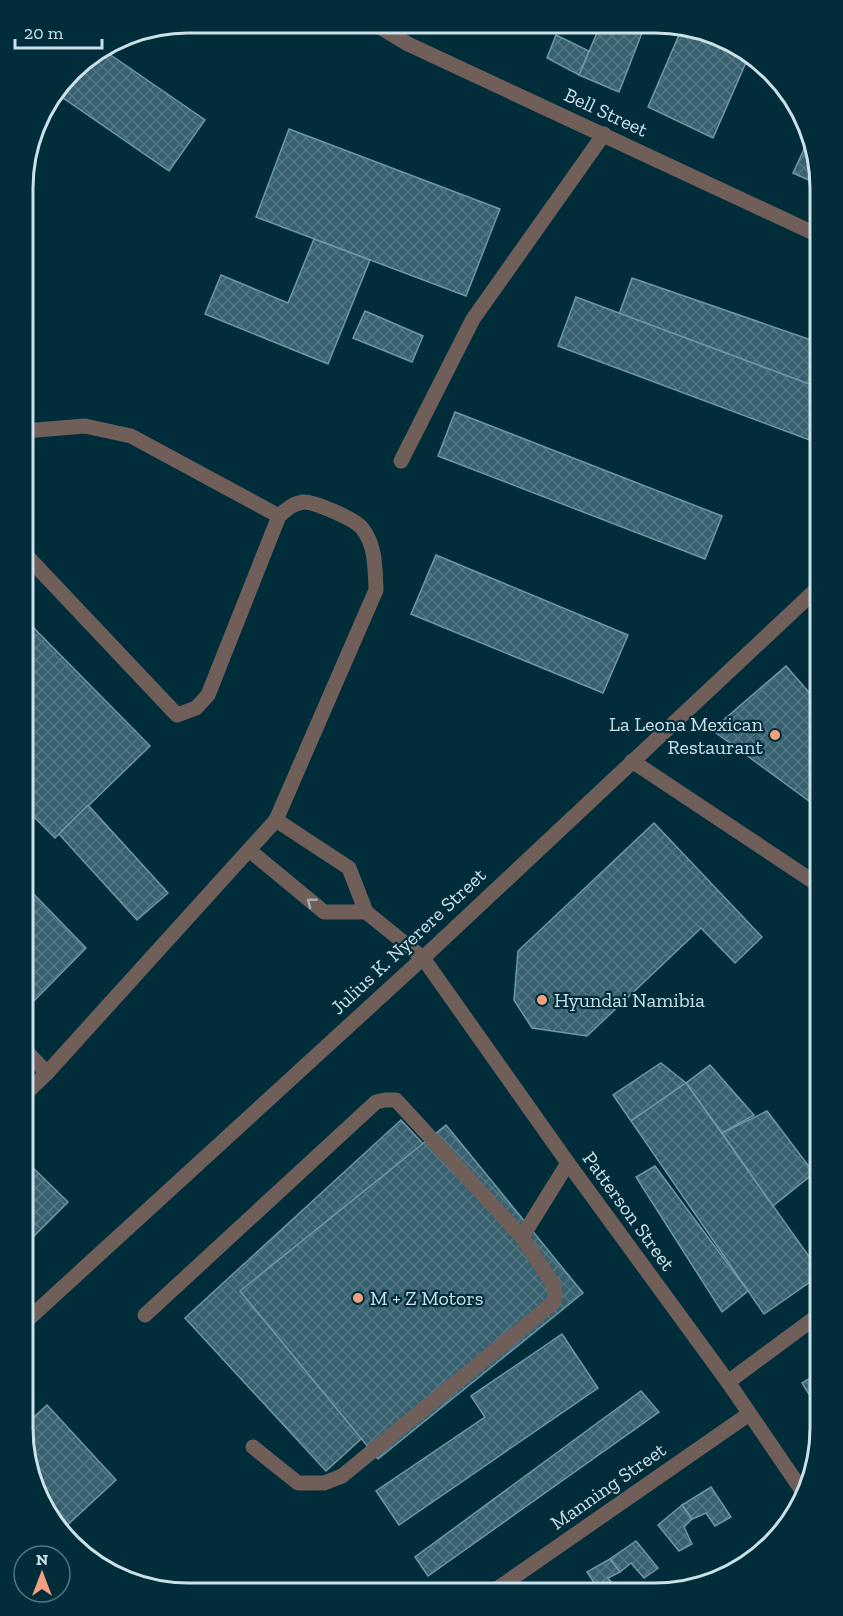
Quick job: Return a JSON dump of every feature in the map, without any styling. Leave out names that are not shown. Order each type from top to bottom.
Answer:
[{"type":"street","name":"Bell Street","points":[[390,33],[408,44],[810,231]]},
{"type":"street","points":[[401,461],[473,319],[604,134]]},
{"type":"street","points":[[33,430],[85,426],[131,436],[279,516]]},
{"type":"street","points":[[33,563],[177,715],[196,708],[208,695],[279,516],[290,505],[306,502],[355,520],[363,528],[374,553],[376,590],[276,820],[33,1086]]},
{"type":"street","name":"Julius K. Nyerere Street","points":[[33,1315],[423,957],[810,595]]},
{"type":"street","points":[[632,761],[810,879]]},
{"type":"street","points":[[249,850],[324,912],[366,912],[349,868],[276,820]]},
{"type":"street","name":"Patterson Street","points":[[366,912],[423,957],[568,1163],[728,1382],[799,1486]]},
{"type":"street","points":[[33,1059],[46,1073]]},
{"type":"street","points":[[146,1315],[376,1102],[385,1100],[396,1100],[522,1237],[554,1286],[553,1303],[342,1476],[324,1483],[298,1483],[253,1447]]},
{"type":"street","points":[[522,1237],[568,1163]]},
{"type":"street","points":[[728,1382],[810,1321]]},
{"type":"street","name":"Manning Street","points":[[505,1583],[749,1414]]},
{"type":"building","points":[[597,33],[642,33],[619,92],[579,75]]},
{"type":"building","points":[[556,35],[589,51],[579,75],[547,58]]},
{"type":"building","points":[[679,35],[705,41],[746,63],[713,138],[648,107]]},
{"type":"building","points":[[110,55],[205,120],[169,171],[63,98],[86,72]]},
{"type":"building","points":[[289,129],[500,209],[466,296],[256,217]]},
{"type":"building","points":[[805,148],[810,180],[793,173]]},
{"type":"building","points":[[314,239],[370,260],[328,364],[205,314],[221,275],[288,303]]},
{"type":"building","points":[[632,278],[810,340],[810,422],[606,351]]},
{"type":"building","points":[[576,297],[810,384],[810,440],[558,346]]},
{"type":"building","points":[[365,311],[423,336],[412,362],[353,338]]},
{"type":"building","points":[[455,412],[722,516],[705,559],[438,456]]},
{"type":"building","points":[[436,555],[628,635],[603,693],[411,614]]},
{"type":"building","points":[[33,627],[150,746],[55,838],[33,816]]},
{"type":"building","points":[[786,666],[810,694],[810,802],[712,730]]},
{"type":"building","points":[[88,805],[168,893],[137,920],[59,834]]},
{"type":"building","points":[[654,823],[762,937],[735,963],[701,928],[587,1036],[532,1028],[514,1000],[518,951]]},
{"type":"building","points":[[33,893],[86,948],[33,1002]]},
{"type":"building","points":[[661,1063],[686,1083],[631,1121],[613,1095]]},
{"type":"building","points":[[710,1065],[754,1115],[722,1133],[686,1083]]},
{"type":"building","points":[[686,1083],[810,1258],[810,1282],[764,1314],[631,1121]]},
{"type":"building","points":[[767,1111],[810,1168],[810,1176],[773,1206],[722,1133]]},
{"type":"building","points":[[401,1120],[543,1273],[326,1471],[185,1318]]},
{"type":"building","points":[[446,1125],[583,1293],[378,1459],[240,1291]]},
{"type":"building","points":[[655,1166],[748,1291],[722,1312],[636,1177]]},
{"type":"building","points":[[33,1168],[68,1202],[33,1237]]},
{"type":"building","points":[[562,1334],[598,1388],[399,1525],[376,1491],[485,1417],[471,1396]]},
{"type":"building","points":[[810,1378],[810,1396],[802,1383]]},
{"type":"building","points":[[641,1391],[659,1412],[428,1576],[415,1557]]},
{"type":"building","points":[[47,1405],[116,1480],[68,1525],[59,1514],[41,1478],[33,1438],[33,1418]]},
{"type":"building","points":[[711,1487],[731,1517],[715,1526],[706,1513],[692,1519],[682,1505]]},
{"type":"building","points":[[682,1505],[692,1519],[684,1527],[692,1544],[679,1551],[658,1525]]},
{"type":"building","points":[[636,1541],[658,1568],[644,1578],[631,1563],[620,1572],[610,1559]]},
{"type":"building","points":[[610,1559],[620,1572],[608,1578],[612,1583],[594,1583],[587,1572]]},
{"type":"place","name":"La Leona Mexican Restaurant","points":[[775,735]]},
{"type":"place","name":"Hyundai Namibia","points":[[542,1000]]},
{"type":"place","name":"M + Z Motors","points":[[358,1298]]}]
